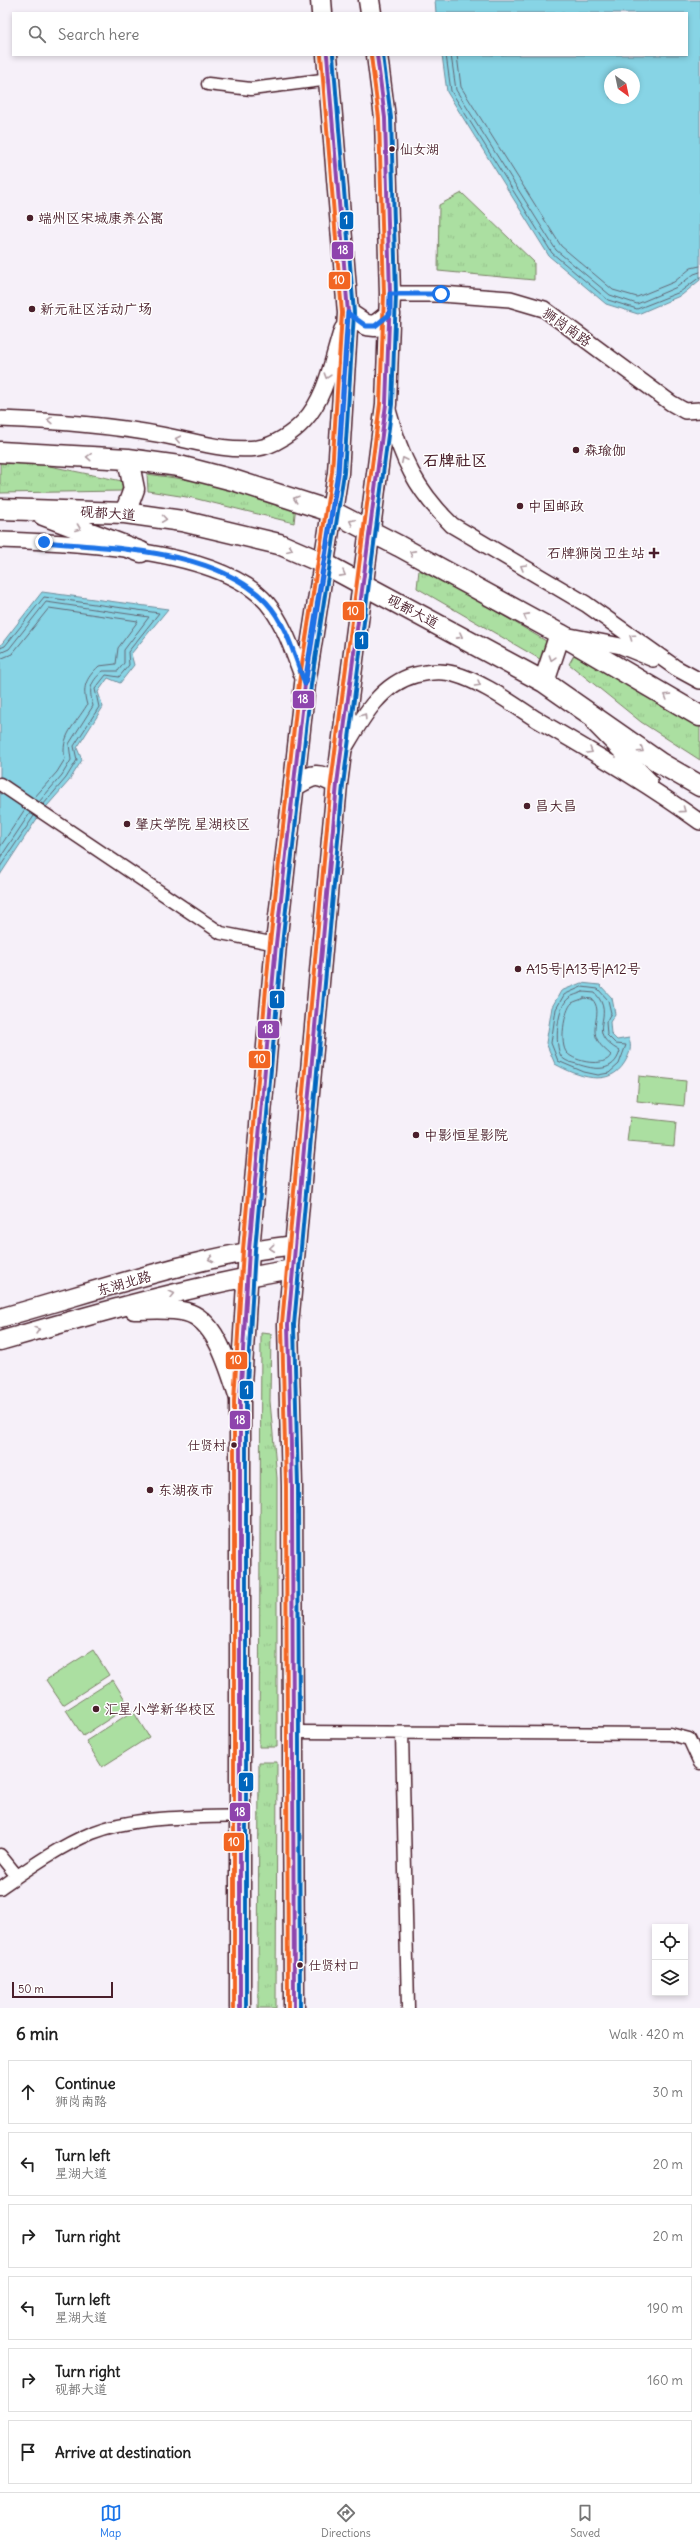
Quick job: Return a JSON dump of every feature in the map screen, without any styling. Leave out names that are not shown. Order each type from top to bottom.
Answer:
[{"type":"main road","points":[[320,0],[322,12]]},
{"type":"main road","points":[[369,0],[371,12]]},
{"type":"main road","points":[[240,2008],[240,1401],[247,1276],[276,944],[305,684],[338,473],[348,313],[327,56]]},
{"type":"main road","points":[[294,2008],[292,1487],[288,1325],[338,784],[344,749],[386,404],[390,294],[385,118],[377,56]]},
{"type":"main road","points":[[348,313],[366,326],[375,326],[390,314]]},
{"type":"main road","points":[[0,452],[128,459],[179,466],[234,480],[333,512],[560,634],[700,716]]},
{"type":"main road","points":[[125,513],[134,490],[128,459]]},
{"type":"main road","name":"砚都大道","points":[[0,509],[125,513],[237,533],[279,544],[323,563],[544,682],[576,706],[660,763],[700,786]]},
{"type":"main road","points":[[28,510],[141,552]]},
{"type":"main road","points":[[544,682],[560,634]]},
{"type":"main road","points":[[294,786],[313,774],[324,776],[338,784]]},
{"type":"main road","name":"东湖北路","points":[[0,1318],[249,1250],[295,1245]]},
{"type":"main road","name":"东湖北路","points":[[0,1341],[107,1310],[247,1276],[293,1269]]},
{"type":"main road","points":[[102,1289],[107,1310],[173,1310],[187,1312],[201,1319],[217,1339],[240,1401]]},
{"type":"street","points":[[208,84],[251,89],[330,78]]},
{"type":"street","name":"狮岗南路","points":[[390,294],[441,294],[510,299],[544,309],[671,403],[685,411],[700,410]]},
{"type":"street","points":[[0,419],[61,420],[162,435],[216,447],[260,448],[292,432],[314,408],[322,391],[348,313]]},
{"type":"street","points":[[386,404],[398,448],[410,472],[438,511],[452,525],[586,604],[676,668],[700,682]]},
{"type":"street","points":[[0,540],[44,542],[141,552],[198,563],[233,576],[266,602],[276,616],[288,638],[305,684]]},
{"type":"street","points":[[560,634],[622,646],[676,668]]},
{"type":"street","points":[[344,749],[367,711],[396,683],[414,675],[435,672],[453,673],[492,692],[666,797],[700,822]]},
{"type":"street","points":[[576,706],[666,797]]},
{"type":"street","points":[[0,784],[221,934],[276,944]]},
{"type":"street","points":[[294,1732],[670,1734],[689,1739],[700,1763]]},
{"type":"street","points":[[402,1733],[408,2008]]},
{"type":"street","points":[[0,1854],[6,1883],[70,1843],[93,1833],[148,1821],[241,1816]]},
{"type":"green space","points":[[462,193],[534,262],[534,280],[438,271],[439,205]]},
{"type":"green space","points":[[0,462],[30,462],[122,481],[122,491],[0,493]]},
{"type":"green space","points":[[147,474],[197,481],[296,505],[294,523],[193,498],[148,491]]},
{"type":"green space","points":[[419,570],[477,600],[551,644],[545,662],[417,588]]},
{"type":"green space","points":[[574,655],[659,699],[700,724],[700,760],[641,722],[569,664]]},
{"type":"green space","points":[[639,1076],[686,1081],[684,1106],[637,1101]]},
{"type":"green space","points":[[630,1117],[676,1122],[674,1146],[627,1142]]},
{"type":"green space","points":[[261,1333],[271,1334],[270,1401],[277,1478],[277,1747],[259,1747]]},
{"type":"green space","points":[[93,1650],[109,1675],[63,1705],[46,1680]]},
{"type":"green space","points":[[113,1680],[129,1706],[83,1736],[66,1710]]},
{"type":"green space","points":[[133,1711],[149,1737],[102,1767],[86,1741]]},
{"type":"green space","points":[[259,1762],[277,1762],[276,2008],[258,2008]]},
{"type":"water","name":"仙女湖","points":[[435,0],[700,0],[700,280],[682,295],[638,314],[606,304],[549,256],[447,92],[442,56],[688,56],[688,12],[436,12]]},
{"type":"water","points":[[42,592],[168,609],[131,654],[134,665],[120,683],[108,678],[98,692],[103,707],[77,748],[82,760],[69,781],[40,814],[0,875],[0,646]]},
{"type":"water","points":[[581,983],[600,985],[612,998],[615,1014],[610,1022],[611,1034],[617,1040],[629,1038],[630,1042],[629,1053],[625,1062],[618,1070],[602,1078],[583,1076],[555,1064],[546,1043],[552,1007],[561,991]]},
{"type":"transit line","name":"10","points":[[234,2008],[234,1401],[243,1250],[270,943],[299,683],[332,472],[342,313],[321,56]]},
{"type":"transit line","name":"18","points":[[240,2008],[240,1401],[249,1250],[276,944],[305,684],[338,473],[348,313],[327,56]]},
{"type":"transit line","name":"1","points":[[246,2008],[246,1401],[255,1250],[282,945],[311,685],[344,473],[354,313],[333,56]]},
{"type":"transit line","name":"10","points":[[288,2008],[286,1487],[282,1324],[331,783],[380,404],[384,294],[379,118],[371,56]]},
{"type":"transit line","name":"18","points":[[294,2008],[292,1487],[288,1325],[337,784],[386,404],[390,294],[385,118],[377,56]]},
{"type":"transit line","name":"1","points":[[300,2008],[298,1487],[294,1325],[343,785],[392,404],[396,294],[391,118],[383,56]]},
{"type":"place","name":"仙女湖","points":[[392,149]]},
{"type":"place","name":"端州区宋城康养公寓","points":[[30,218]]},
{"type":"place","name":"新元社区活动广场","points":[[32,309]]},
{"type":"place","name":"森瑜伽","points":[[576,450]]},
{"type":"place","name":"中国邮政","points":[[520,506]]},
{"type":"place","name":"石牌狮岗卫生站","points":[[654,553]]},
{"type":"place","name":"昌大昌","points":[[527,806]]},
{"type":"place","name":"肇庆学院 星湖校区","points":[[127,824]]},
{"type":"place","name":"A15号|A13号|A12号","points":[[518,969]]},
{"type":"place","name":"中影恒星影院","points":[[416,1135]]},
{"type":"place","name":"仕贤村","points":[[234,1445]]},
{"type":"place","name":"东湖夜市","points":[[150,1490]]},
{"type":"place","name":"汇星小学新华校区","points":[[96,1709]]},
{"type":"place","name":"仕贤村口","points":[[300,1965]]},
{"type":"district","name":"石牌社区","points":[[455,460]]},
{"type":"route","points":[[44,542],[141,552],[198,563],[233,576],[266,602],[276,616],[288,638],[305,684],[338,473],[348,313],[366,326],[375,326],[390,314],[390,294],[441,294]]}]
